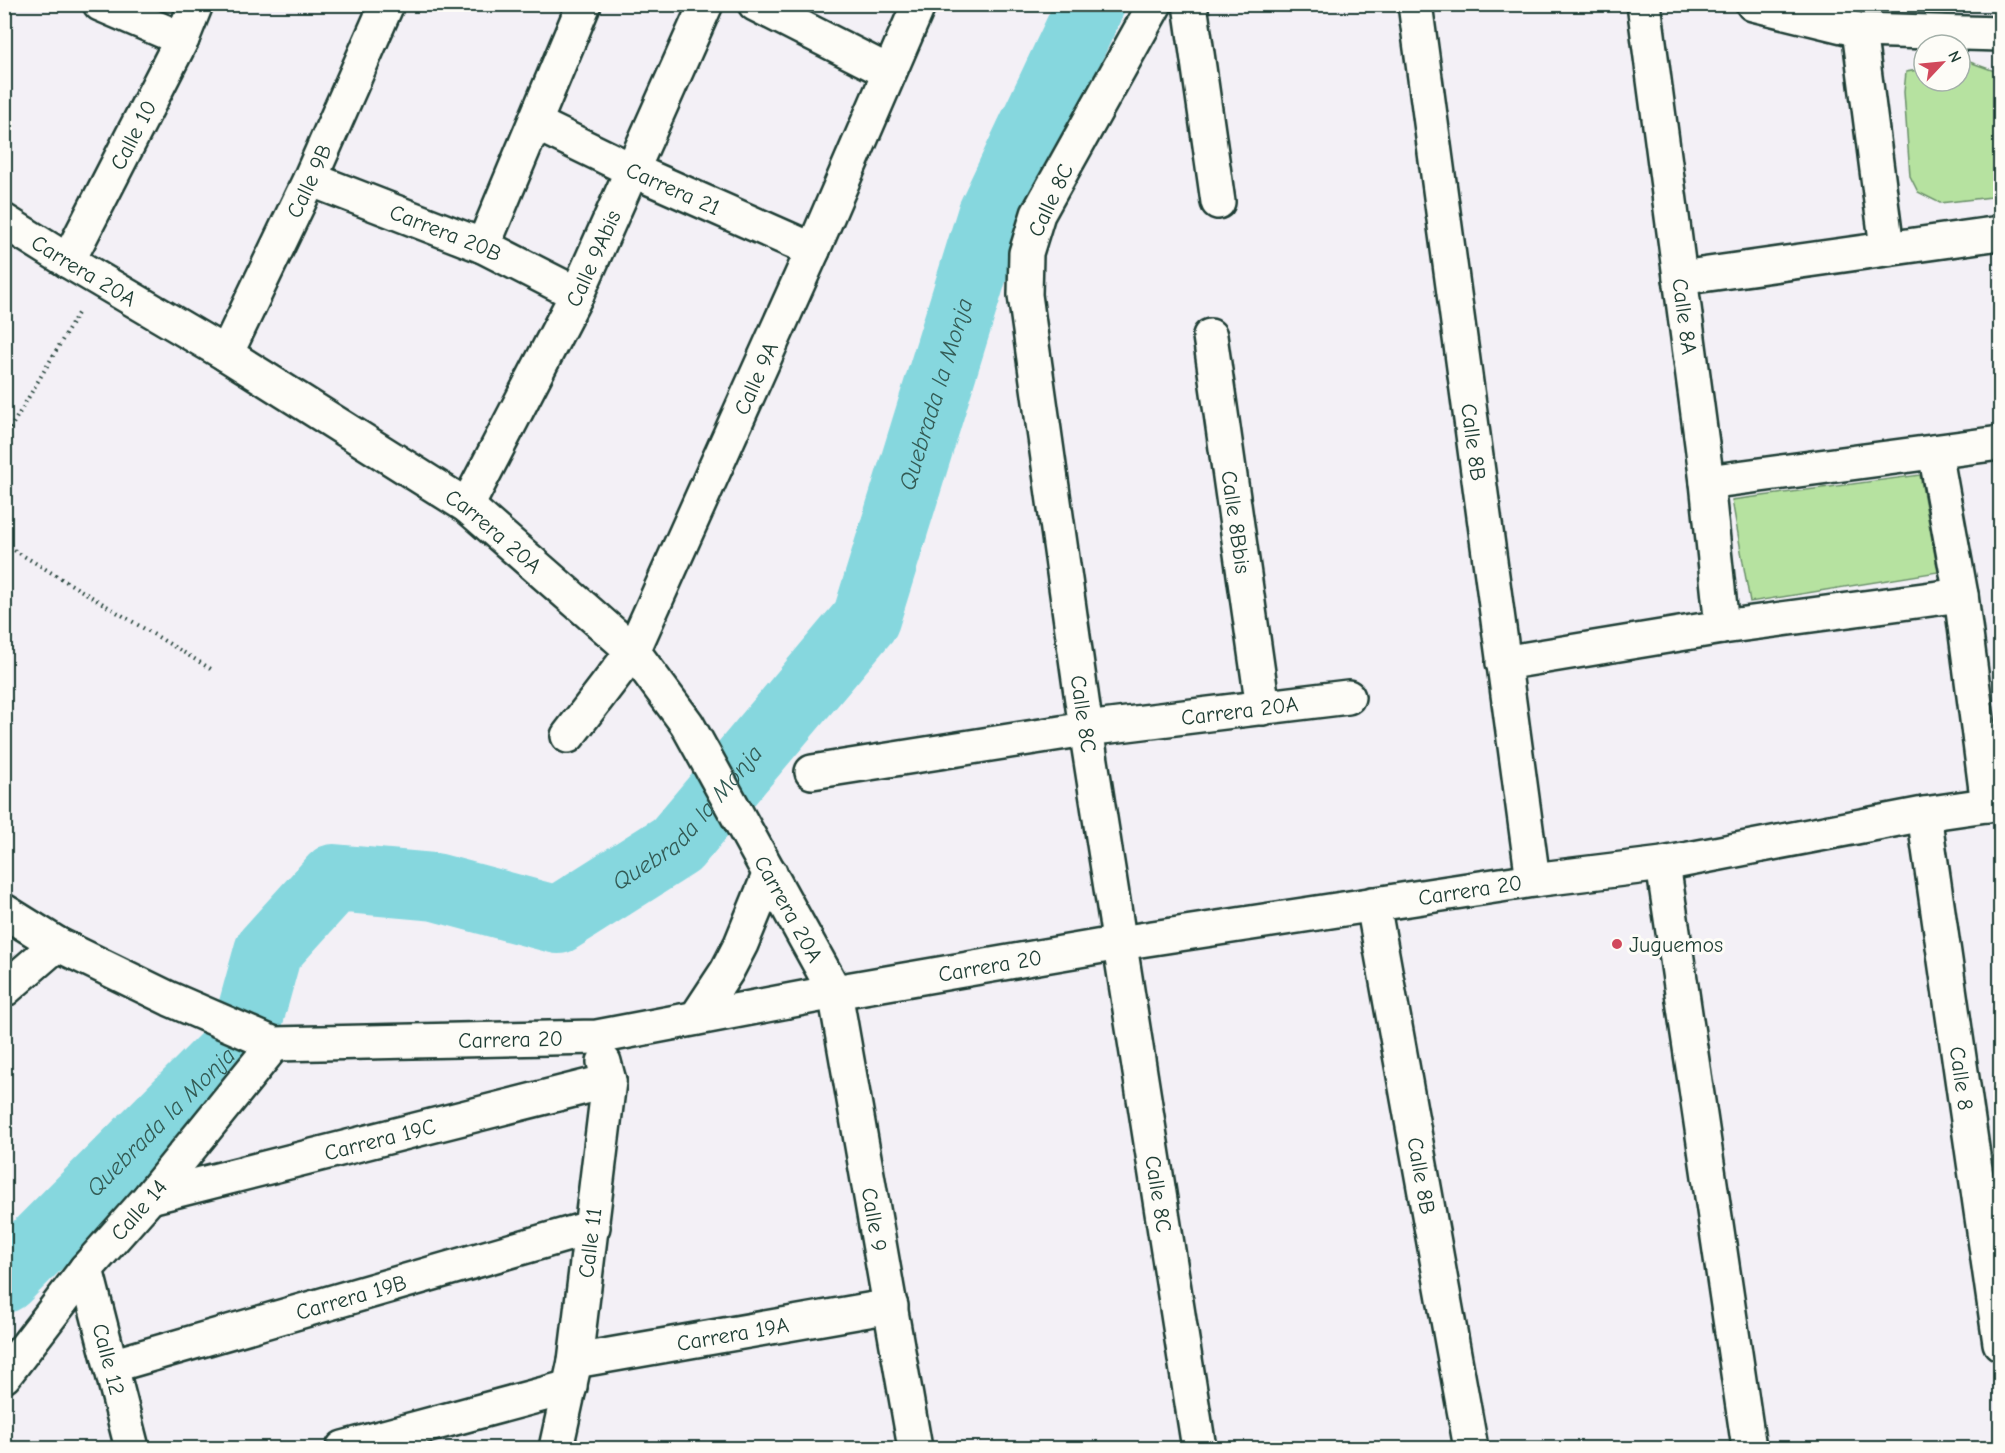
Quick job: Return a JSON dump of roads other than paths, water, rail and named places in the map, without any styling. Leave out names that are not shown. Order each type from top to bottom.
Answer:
[{"type":"street","points":[[100,4],[182,39]]},
{"type":"street","name":"Calle 10","points":[[68,261],[182,39],[196,4]]},
{"type":"street","name":"Calle 9B","points":[[226,354],[310,179],[387,4]]},
{"type":"street","points":[[483,246],[584,4]]},
{"type":"street","name":"Calle 9Abis","points":[[467,506],[578,294],[706,4]]},
{"type":"street","points":[[755,4],[889,72]]},
{"type":"street","name":"Calle 9A","points":[[568,736],[633,651],[813,250],[919,4]]},
{"type":"street","name":"Calle 8C","points":[[1155,4],[1038,214],[1026,253],[1025,295],[1086,729],[1199,1449]]},
{"type":"street","points":[[1190,4],[1218,202]]},
{"type":"street","name":"Calle 8B","points":[[1415,4],[1533,880]]},
{"type":"street","name":"Calle 8A","points":[[1644,4],[1707,482],[1722,627]]},
{"type":"street","points":[[1753,4],[1859,30],[2001,34]]},
{"type":"street","points":[[1859,30],[1887,248]]},
{"type":"street","name":"Carrera 21","points":[[535,123],[632,170],[813,250]]},
{"type":"street","name":"Carrera 20B","points":[[310,179],[483,246],[578,294]]},
{"type":"street","name":"Carrera 20A","points":[[4,221],[226,354],[467,506],[633,651],[687,724],[835,992]]},
{"type":"street","points":[[1680,278],[2001,233]]},
{"type":"street","name":"Calle 8Bbis","points":[[1209,336],[1263,708]]},
{"type":"street","points":[[1707,482],[2001,443]]},
{"type":"street","points":[[1935,452],[1961,595],[1994,804]]},
{"type":"street","points":[[1503,663],[1722,627],[1961,595]]},
{"type":"street","name":"Carrera 20A","points":[[812,772],[1086,729],[1348,697]]},
{"type":"street","name":"Carrera 20","points":[[4,911],[57,944],[170,999],[260,1037],[597,1037],[835,992],[1120,943],[1533,880],[1663,864],[1924,814],[1994,804]]},
{"type":"street","name":"Calle 8","points":[[1924,814],[2001,1343]]},
{"type":"street","points":[[696,1018],[727,971],[741,944],[764,861]]},
{"type":"street","points":[[1663,864],[1749,1449]]},
{"type":"street","name":"Calle 8B","points":[[1373,904],[1471,1449]]},
{"type":"street","points":[[4,990],[57,944]]},
{"type":"street","name":"Calle 9","points":[[835,992],[915,1449]]},
{"type":"street","name":"Calle 14","points":[[4,1376],[86,1269],[150,1197],[260,1037]]},
{"type":"street","name":"Calle 11","points":[[556,1449],[572,1374],[609,1081],[597,1037]]},
{"type":"street","name":"Carrera 19C","points":[[150,1197],[609,1081]]},
{"type":"street","name":"Carrera 19B","points":[[111,1366],[592,1227]]},
{"type":"street","name":"Calle 12","points":[[86,1269],[132,1449]]},
{"type":"street","name":"Carrera 19A","points":[[343,1449],[572,1374],[891,1306]]},
{"type":"waterway","name":"Quebrada la Monja","points":[[4,1279],[244,1038],[268,951],[334,878],[435,887],[558,920],[676,845],[866,619],[991,215],[1091,4]]},
{"type":"place","name":"Juguemos","points":[[1617,944]]}]
